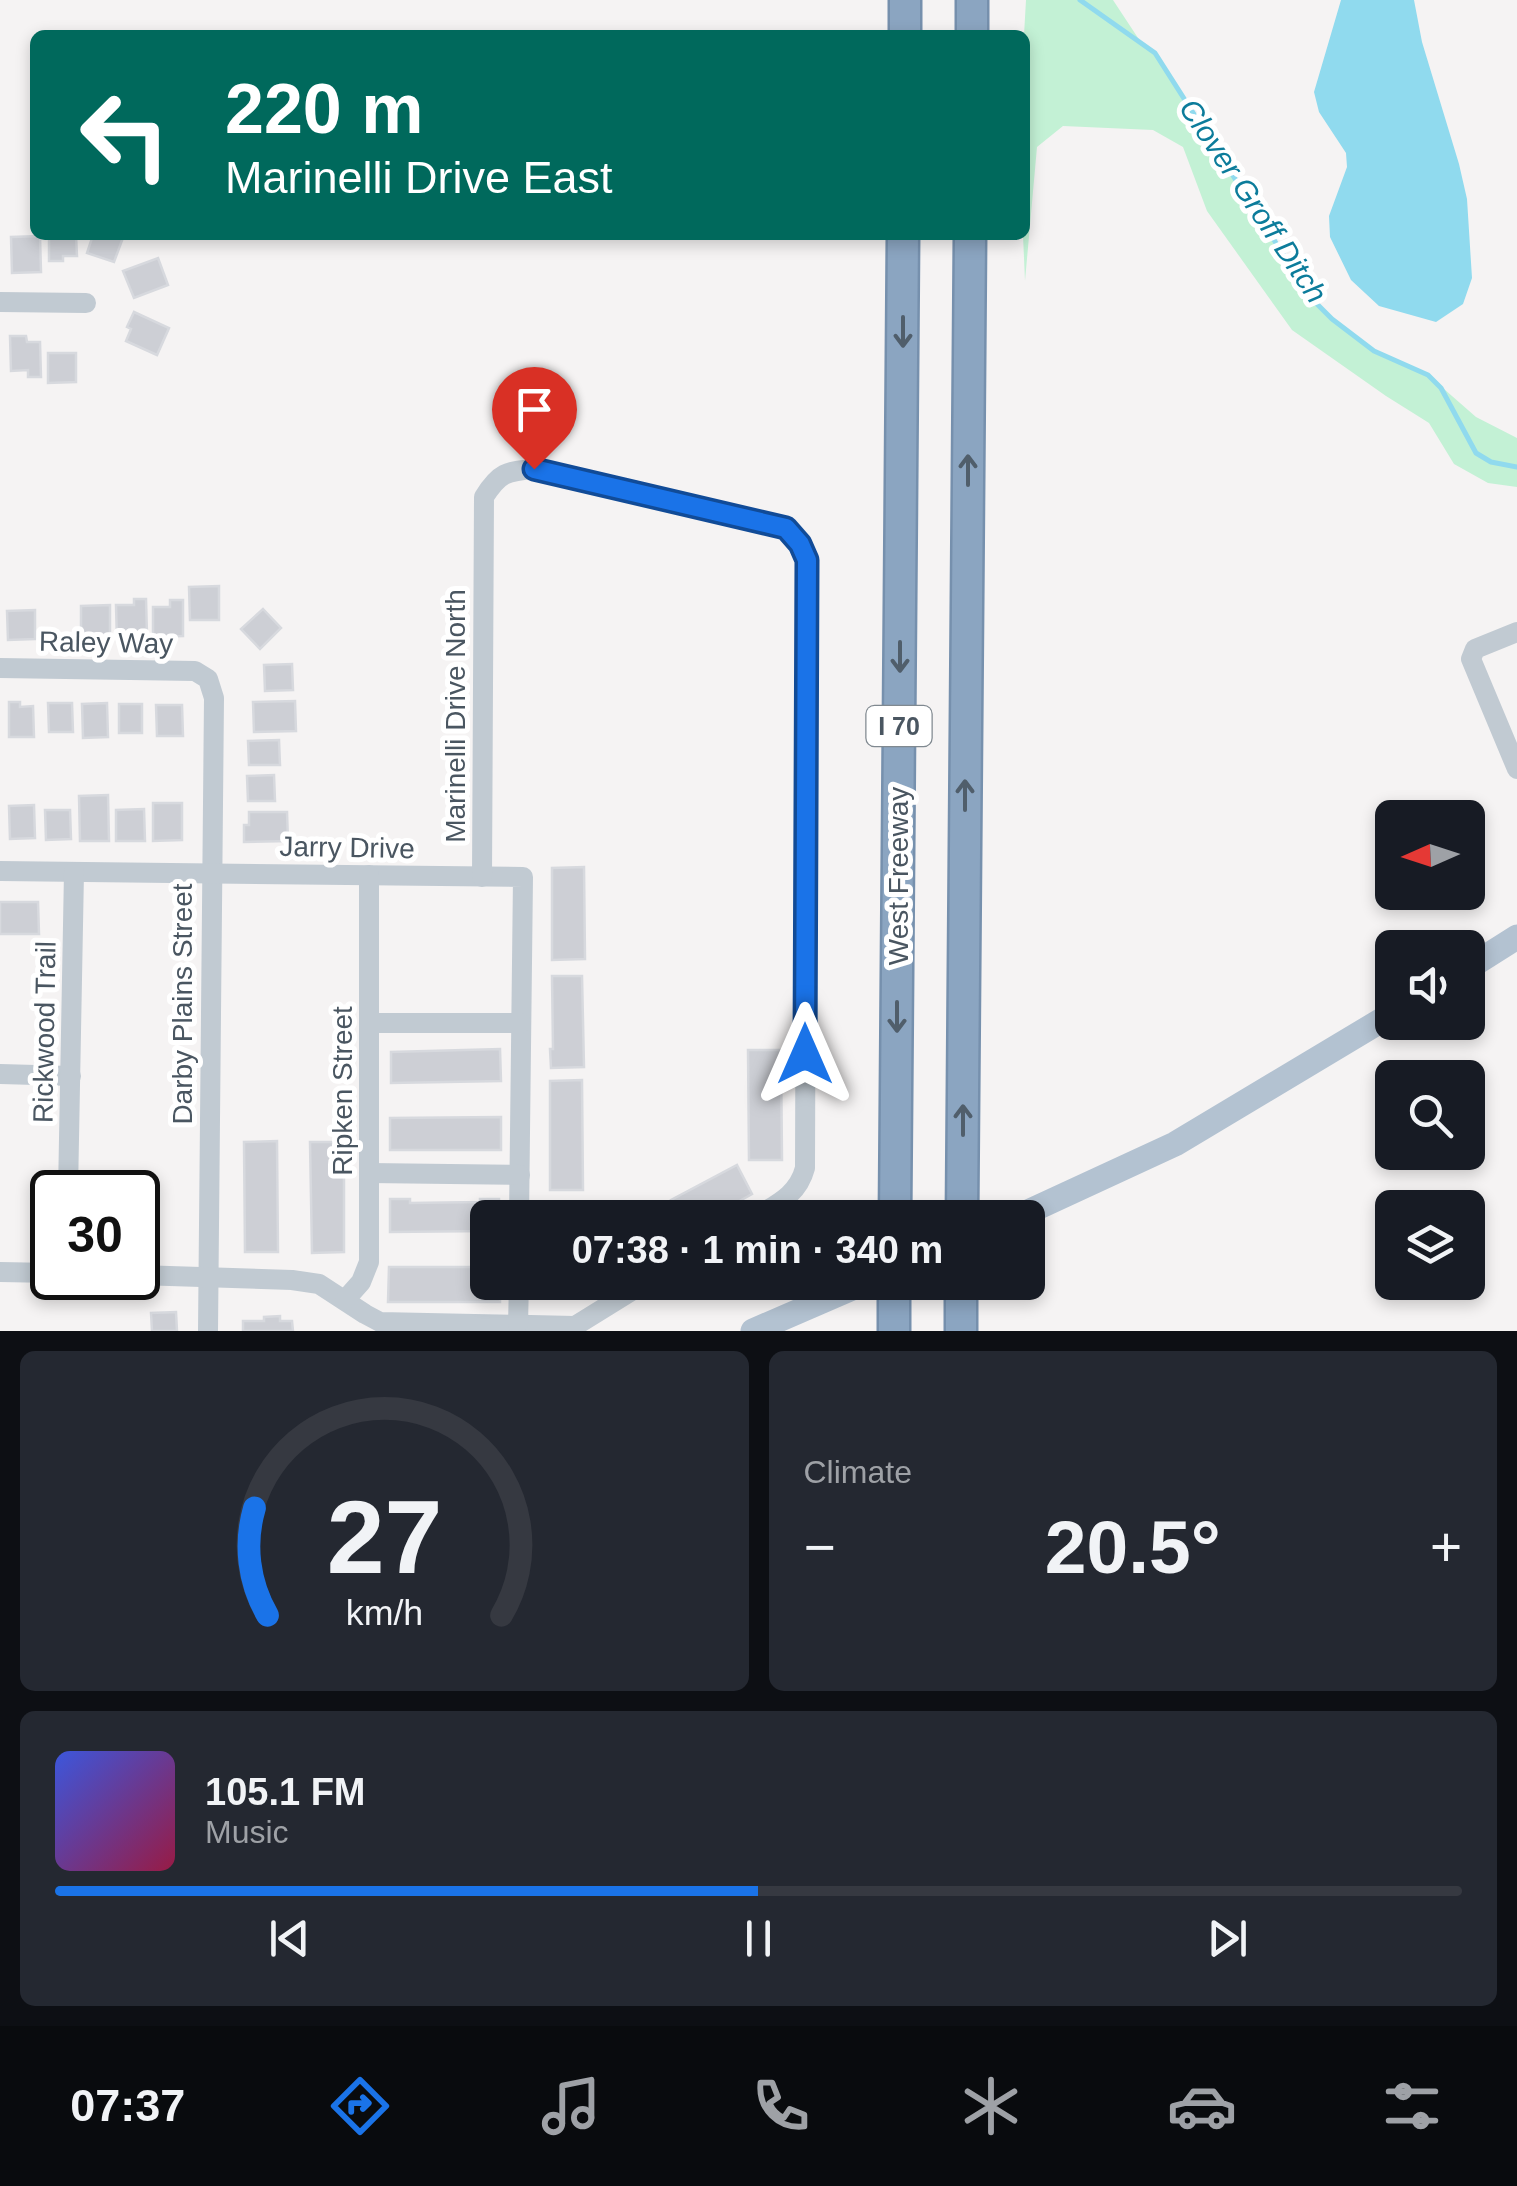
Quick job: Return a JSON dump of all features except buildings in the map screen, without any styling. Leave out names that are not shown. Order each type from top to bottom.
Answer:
[{"type":"highway","points":[[905,30],[906,0]]},
{"type":"highway","points":[[972,0],[972,30]]},
{"type":"highway","name":"West Freeway","points":[[895,1200],[904,240]]},
{"type":"highway","name":"I 70","points":[[962,1200],[970,240]]},
{"type":"highway","points":[[894,1300],[894,1331]]},
{"type":"highway","points":[[961,1300],[961,1331]]},
{"type":"main road","points":[[1485,957],[1517,937]]},
{"type":"main road","points":[[1045,1204],[1176,1144],[1375,1024]]},
{"type":"main road","points":[[753,1331],[826,1300]]},
{"type":"street","points":[[0,302],[86,303]]},
{"type":"street","name":"Marinelli Drive North","points":[[520,1200],[523,877],[482,876],[484,498],[496,478],[512,470],[534,469],[786,528],[807,560],[805,1168],[802,1181],[784,1200]]},
{"type":"street","points":[[1517,632],[1475,649],[1471,659],[1517,769]]},
{"type":"street","name":"Raley Way","points":[[0,668],[196,671],[208,679]]},
{"type":"street","name":"Darby Plains Street","points":[[208,679],[214,698],[208,1331]]},
{"type":"street","name":"Jarry Drive","points":[[0,871],[482,876]]},
{"type":"street","name":"Rickwood Trail","points":[[69,1170],[74,872]]},
{"type":"street","name":"Ripken Street","points":[[345,1300],[361,1282],[369,1262],[370,875]]},
{"type":"street","points":[[369,1023],[522,1023]]},
{"type":"street","points":[[0,1074],[71,1076]]},
{"type":"street","points":[[369,1173],[520,1175]]},
{"type":"street","points":[[0,1272],[30,1272]]},
{"type":"street","points":[[160,1276],[319,1284],[380,1322],[574,1326],[617,1300]]},
{"type":"street","points":[[518,1300],[518,1324]]},
{"type":"green space","points":[[1026,0],[1113,0],[1140,41],[1155,53],[1311,298],[1374,351],[1428,375],[1476,417],[1517,438],[1517,487],[1488,483],[1454,464],[1429,423],[1292,330],[1207,211],[1183,147],[1153,130],[1063,126],[1037,147],[1030,225],[1030,30],[1024,30]]},
{"type":"green space","points":[[1023,240],[1029,240],[1025,281]]},
{"type":"water","points":[[1341,0],[1414,0],[1422,42],[1467,199],[1472,278],[1463,304],[1436,322],[1379,306],[1351,280],[1330,237],[1329,216],[1347,167],[1346,153],[1319,112],[1314,92]]},
{"type":"waterway","name":"Clover Groff Ditch","points":[[1080,0],[1155,53],[1311,298],[1374,351],[1428,375],[1441,388],[1476,453],[1491,462],[1517,467]]},
{"type":"route","points":[[534,469],[786,528],[800,544],[807,560],[805,1054]]}]
